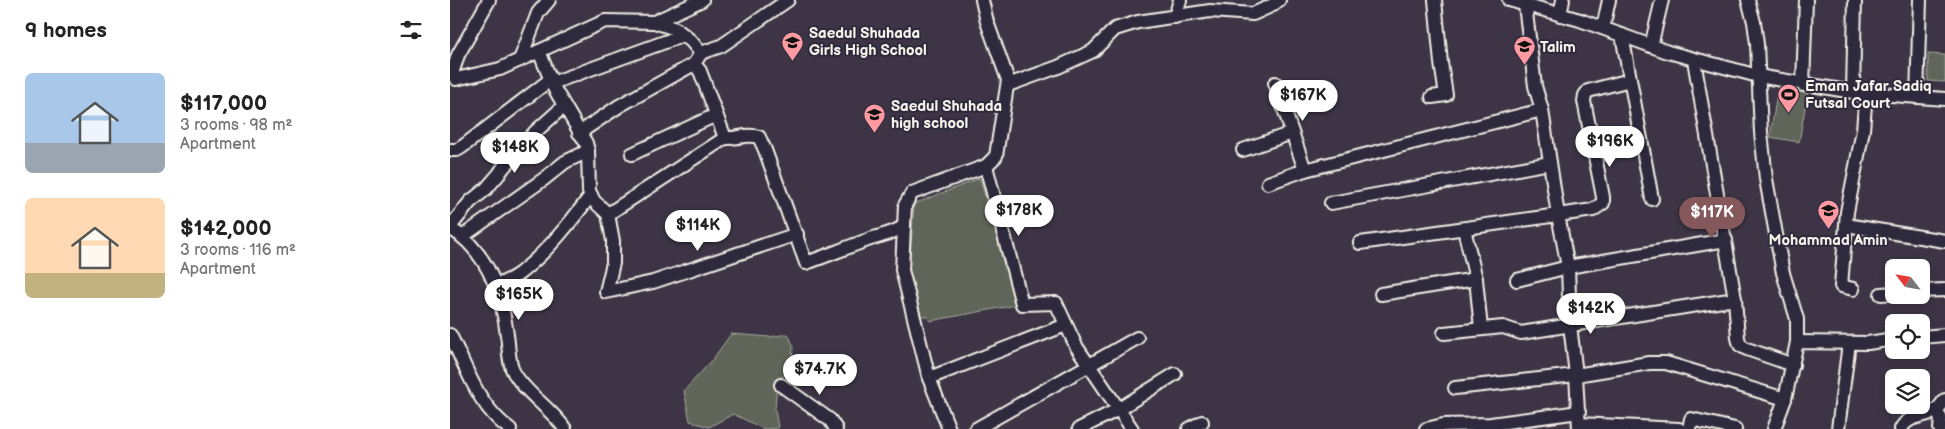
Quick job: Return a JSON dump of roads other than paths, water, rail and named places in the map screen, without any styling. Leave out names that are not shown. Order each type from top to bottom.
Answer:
[{"type":"street","points":[[489,0],[458,54],[452,74],[456,79],[500,69],[605,20],[654,22],[676,29],[701,53]]},
{"type":"street","points":[[520,60],[538,13],[549,0]]},
{"type":"street","points":[[654,22],[702,0]]},
{"type":"street","points":[[579,133],[627,102],[694,64],[701,53],[721,46],[788,0]]},
{"type":"street","points":[[949,429],[929,378],[902,270],[905,205],[912,193],[986,166],[996,156],[1008,80],[987,22],[982,0]]},
{"type":"street","points":[[1175,17],[1180,0]]},
{"type":"street","points":[[1008,85],[1058,68],[1093,50],[1114,30],[1138,22],[1210,11],[1253,14],[1273,5],[1278,0]]},
{"type":"street","points":[[1432,97],[1446,94],[1435,0]]},
{"type":"street","points":[[1509,0],[1603,28],[1694,60],[1758,76],[1802,85],[1859,93],[1945,99]]},
{"type":"street","points":[[1560,15],[1564,0]]},
{"type":"street","points":[[1603,28],[1609,0]]},
{"type":"street","points":[[1651,46],[1662,0]]},
{"type":"street","points":[[1748,0],[1754,22],[1761,132],[1773,221],[1783,273],[1797,319],[1798,342],[1785,399],[1774,429]]},
{"type":"street","points":[[1802,85],[1806,0]]},
{"type":"street","points":[[1853,289],[1841,286],[1846,226],[1866,106],[1859,93],[1855,0]]},
{"type":"street","points":[[1916,97],[1920,0]]},
{"type":"street","points":[[1525,5],[1535,86],[1542,110],[1568,268],[1570,325],[1579,422]]},
{"type":"street","points":[[450,150],[457,150],[462,147],[552,81],[684,35]]},
{"type":"street","points":[[1622,35],[1652,199]]},
{"type":"street","points":[[539,51],[564,106],[586,143],[591,195],[594,201],[608,214],[614,251],[606,292],[653,282],[797,234]]},
{"type":"street","points":[[1694,60],[1726,240],[1740,345],[1793,365]]},
{"type":"street","points":[[694,64],[700,71],[724,138]]},
{"type":"street","points":[[1360,243],[1593,210],[1602,203],[1584,101],[1585,96],[1588,91],[1630,80]]},
{"type":"street","points":[[1275,83],[1305,170]]},
{"type":"street","points":[[564,106],[535,132],[495,179],[465,207],[450,227],[463,236],[490,271],[497,286],[503,307],[513,372],[525,387],[551,411],[565,429]]},
{"type":"street","points":[[1268,183],[1305,170],[1542,110]]},
{"type":"street","points":[[632,154],[716,115]]},
{"type":"street","points":[[1243,150],[1292,133]]},
{"type":"street","points":[[608,214],[724,138],[731,139],[750,135],[759,137],[766,150],[806,263],[895,232],[904,226]]},
{"type":"street","points":[[463,236],[565,162],[588,151]]},
{"type":"street","points":[[1331,203],[1550,163]]},
{"type":"street","points":[[986,166],[1022,304],[1056,303],[1089,366],[1132,429]]},
{"type":"street","points":[[497,286],[519,274],[552,243],[566,229],[591,195]]},
{"type":"street","points":[[1846,226],[1945,240]]},
{"type":"street","points":[[1464,229],[1476,279],[1481,329]]},
{"type":"street","points":[[1517,280],[1568,268],[1726,240]]},
{"type":"street","points":[[1381,294],[1476,279]]},
{"type":"street","points":[[1930,291],[1945,290]]},
{"type":"street","points":[[1880,294],[1885,294]]},
{"type":"street","points":[[1444,333],[1503,327],[1521,333],[1735,299]]},
{"type":"street","points":[[929,378],[1066,325]]},
{"type":"street","points":[[450,335],[483,402],[498,421],[510,429]]},
{"type":"street","points":[[1930,336],[1945,335]]},
{"type":"street","points":[[976,429],[1137,338]]},
{"type":"street","points":[[1798,342],[1868,343],[1885,340]]},
{"type":"street","points":[[1838,429],[1849,343]]},
{"type":"street","points":[[1454,388],[1576,376],[1649,363],[1666,363],[1785,399]]},
{"type":"street","points":[[1079,429],[1119,409],[1175,374]]},
{"type":"street","points":[[781,385],[830,420],[836,429]]},
{"type":"street","points":[[1901,429],[1912,418],[1936,410],[1945,400]]},
{"type":"street","points":[[1936,410],[1941,419],[1940,429]]},
{"type":"street","points":[[1689,429],[1691,419],[1735,429]]},
{"type":"street","points":[[1189,429],[1202,422]]},
{"type":"street","points":[[1426,429],[1443,425],[1579,422],[1679,429]]},
{"type":"place","name":"Saedul Shuhada Girls High School","points":[[793,61]]},
{"type":"place","name":"Talim","points":[[1524,66]]},
{"type":"place","name":"Emam Jafar Sadiq Futsal Court","points":[[1789,114]]},
{"type":"place","name":"Saedul Shuhada high school","points":[[875,134]]},
{"type":"place","name":"Mohammad Amin","points":[[1828,230]]}]
